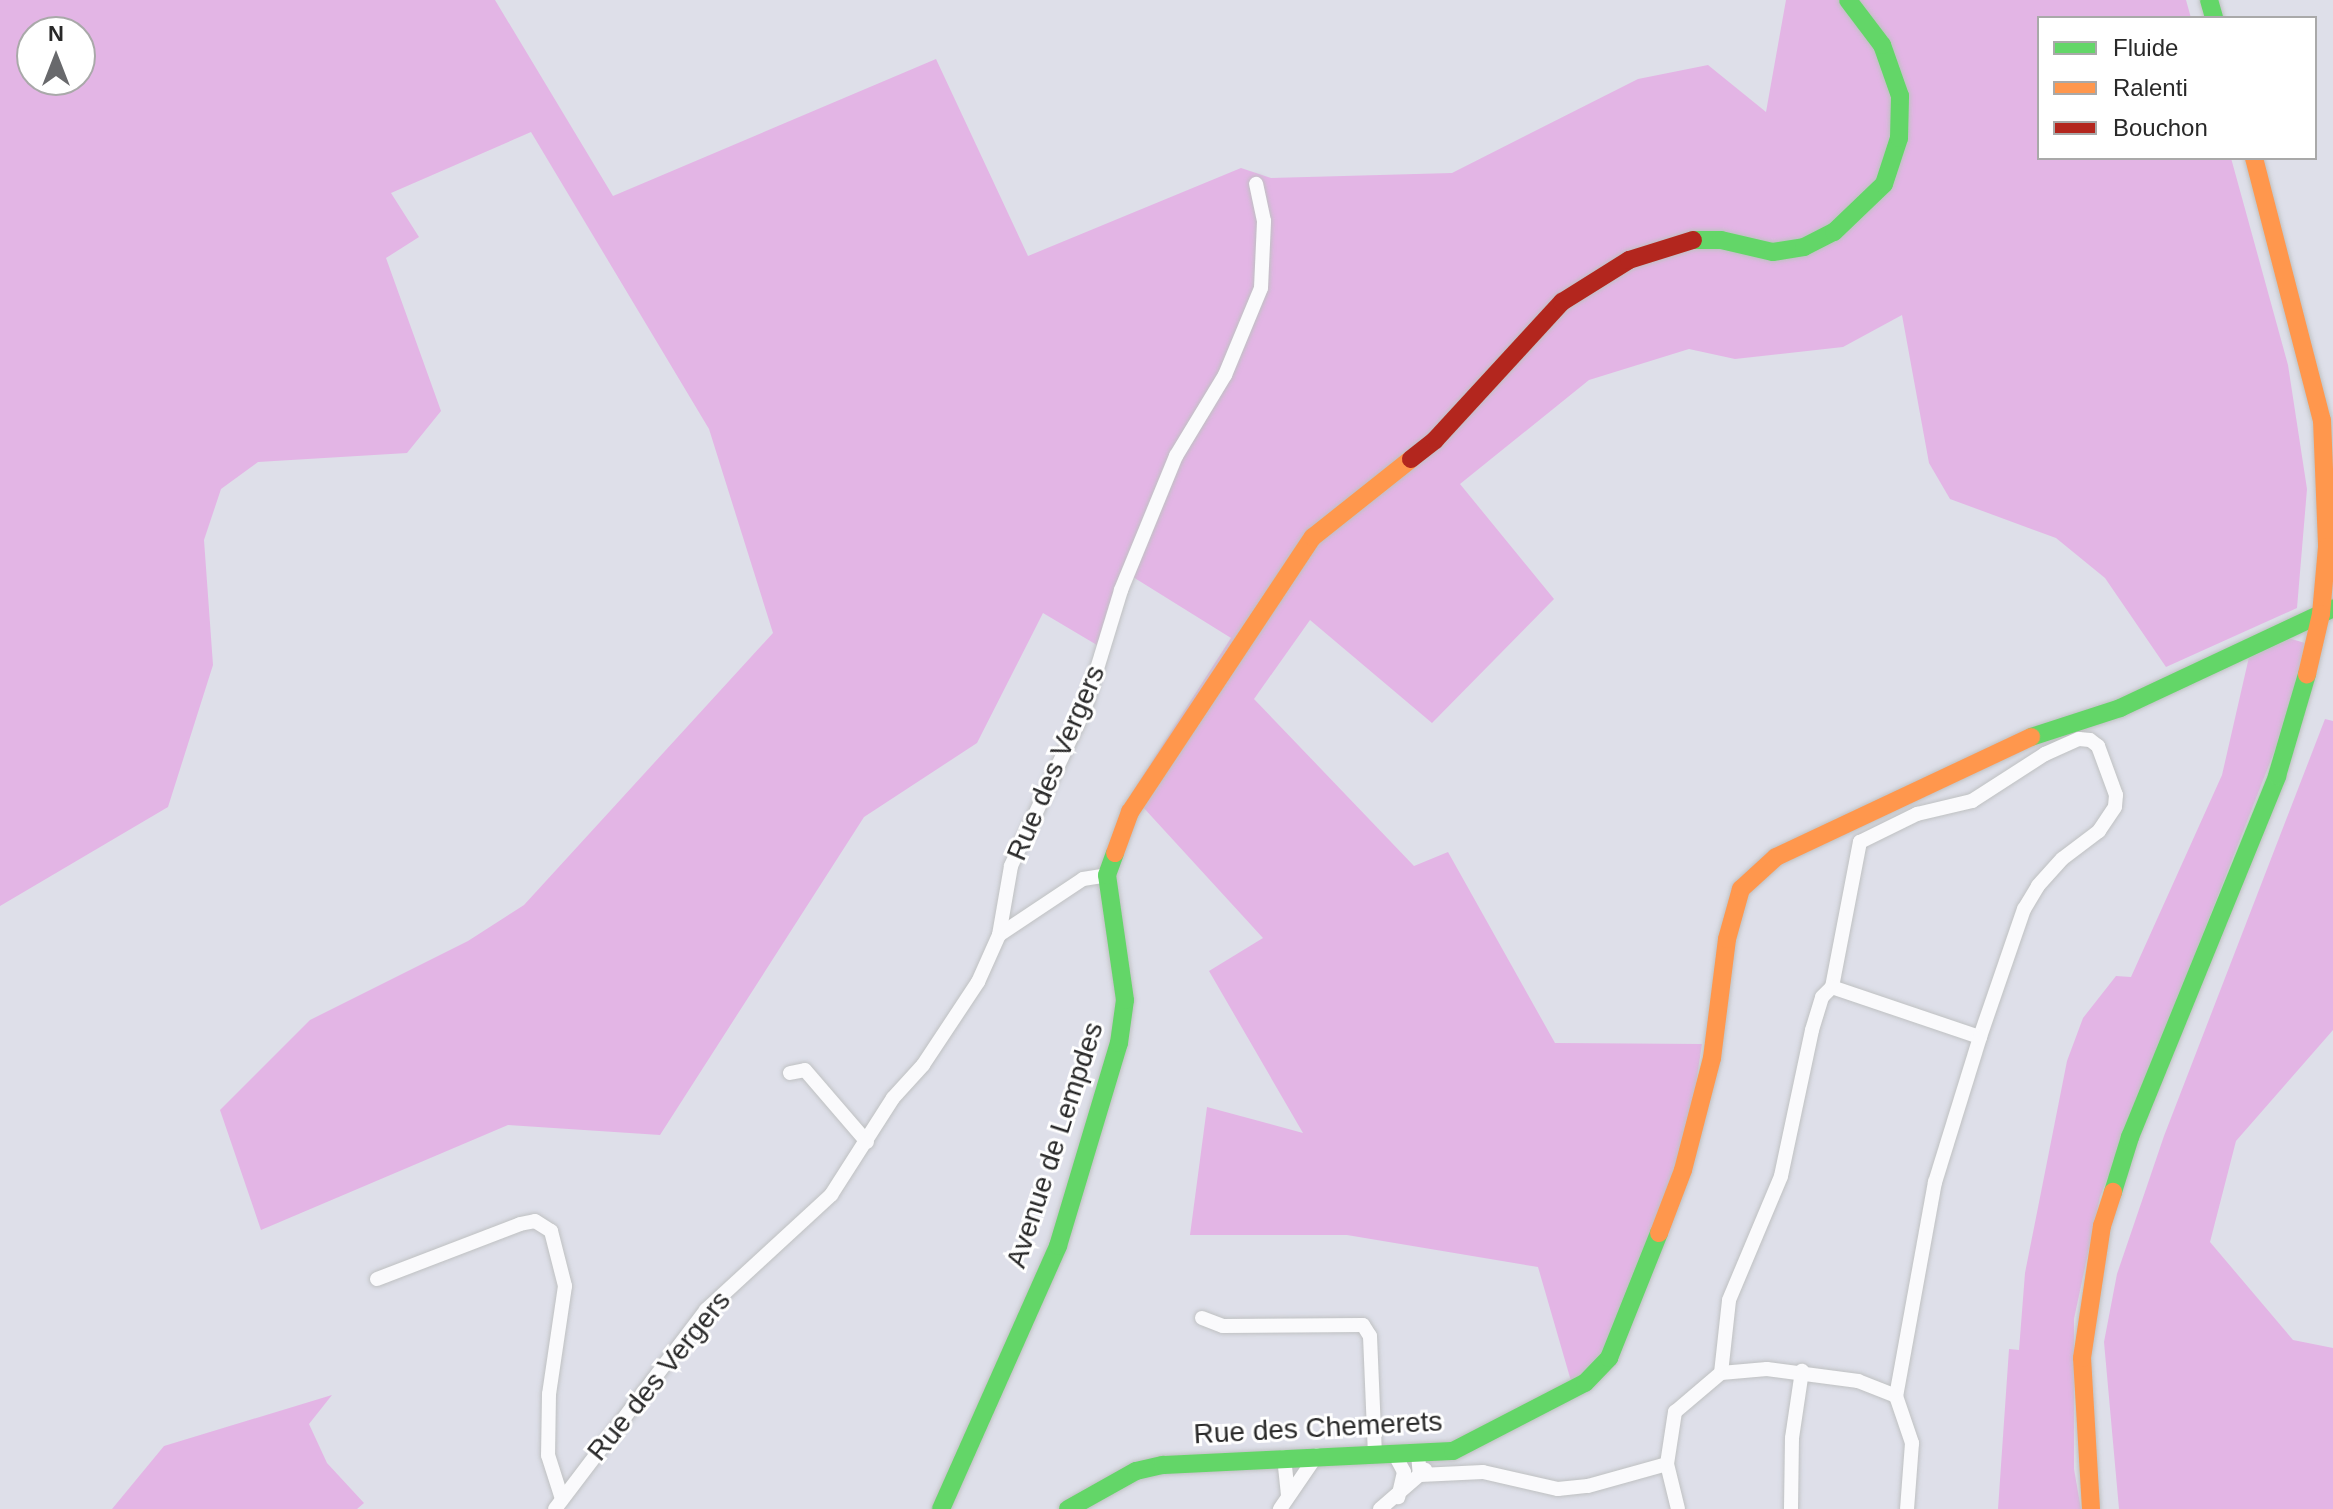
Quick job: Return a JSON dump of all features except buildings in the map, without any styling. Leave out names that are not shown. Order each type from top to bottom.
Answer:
[{"type":"street","points":[[999,935],[1083,879],[1107,875],[1130,812],[1313,537],[1435,440],[1562,302],[1629,260],[1684,240],[1721,240],[1773,252],[1804,247],[1834,232],[1872,199],[1884,184],[1899,138],[1900,96],[1882,45],[1848,0]]},
{"type":"street","points":[[2091,1509],[2082,1358],[2102,1226],[2136,1122],[2277,776],[2298,715],[2327,611],[2322,420],[2255,160]]},
{"type":"street","name":"Rue des Vergers","points":[[558,1504],[706,1310],[831,1195],[978,982],[999,935],[1011,866],[1085,708],[1127,576],[1176,456],[1225,375],[1261,288],[1264,221],[1256,184]]},
{"type":"street","name":"Rue des Chemerets","points":[[1068,1509],[1136,1471],[1317,1455],[1439,1454],[1568,1394],[1609,1358],[1683,1170],[1712,1058],[1727,939],[1741,889],[1754,874],[1776,857],[2033,736],[2120,708],[2327,611]]},
{"type":"street","points":[[1721,1373],[1729,1300],[1781,1176],[1812,1030],[1822,997],[1832,987],[1860,842],[1917,814],[1972,801],[2045,754],[2079,739],[2090,740],[2098,746],[2116,795],[2115,807],[2099,831],[2062,859],[2038,886],[2024,909],[1935,1182],[1896,1396],[1912,1443],[1907,1509]]},
{"type":"street","name":"Avenue de Lempdes","points":[[941,1509],[1058,1246],[1119,1043],[1125,1000],[1107,875]]},
{"type":"street","points":[[1832,987],[1980,1037]]},
{"type":"street","points":[[790,1073],[805,1070],[867,1142]]},
{"type":"street","points":[[377,1279],[520,1224],[535,1221],[551,1231],[565,1286],[549,1394],[548,1455],[558,1504]]},
{"type":"street","points":[[1202,1318],[1223,1326],[1363,1325],[1370,1336],[1375,1455]]},
{"type":"street","points":[[1678,1509],[1667,1464],[1675,1412],[1721,1373],[1802,1371],[1858,1381],[1896,1396]]},
{"type":"street","points":[[1791,1509],[1792,1438],[1802,1371]]},
{"type":"street","points":[[1418,1454],[1420,1475]]},
{"type":"street","points":[[1380,1509],[1398,1497],[1439,1454]]},
{"type":"street","points":[[1284,1503],[1317,1455]]},
{"type":"street","points":[[1395,1455],[1404,1472],[1398,1497]]},
{"type":"street","points":[[1284,1457],[1284,1503]]},
{"type":"street","points":[[1420,1475],[1483,1472],[1574,1489],[1667,1464]]},
{"type":"shaded area","points":[[0,0],[495,0],[613,196],[936,59],[1028,256],[1241,168],[1271,178],[1452,173],[1638,79],[1708,65],[1766,112],[1786,0],[2186,0],[2190,16],[2037,16],[2037,160],[2232,160],[2288,365],[2307,489],[2297,608],[2166,667],[2105,578],[2056,538],[1950,499],[1929,463],[1902,315],[1843,347],[1735,359],[1689,349],[1589,380],[1460,484],[1554,599],[1432,723],[1310,620],[1254,699],[1414,866],[1448,852],[1555,1043],[1702,1044],[1690,1124],[1642,1264],[1594,1369],[1571,1381],[1538,1267],[1347,1235],[1190,1235],[1207,1107],[1303,1133],[1209,971],[1263,938],[1131,794],[1231,638],[1133,577],[1107,651],[1043,613],[977,743],[864,817],[660,1135],[508,1125],[261,1230],[220,1110],[310,1020],[468,941],[524,905],[773,633],[709,429],[531,132],[391,193],[419,237],[386,258],[441,411],[407,453],[258,462],[221,489],[204,540],[213,665],[168,807],[0,906]]},
{"type":"shaded area","points":[[2288,638],[2305,643],[2289,714],[2100,1197],[2074,1319],[2074,1469],[2081,1509],[1998,1509],[2009,1349],[2019,1350],[2025,1273],[2067,1061],[2083,1018],[2116,976],[2131,977],[2222,775],[2249,657]]},
{"type":"shaded area","points":[[2325,719],[2333,721],[2333,1030],[2236,1141],[2210,1242],[2293,1340],[2333,1348],[2333,1509],[2119,1509],[2104,1342],[2117,1274],[2164,1136]]},
{"type":"shaded area","points":[[332,1395],[309,1424],[327,1463],[364,1503],[357,1509],[112,1509],[164,1446]]},
{"type":"traffic: fast","points":[[1693,240],[1721,240],[1773,252],[1804,247],[1834,232],[1884,184],[1899,138],[1900,96],[1882,45],[1848,0]]},
{"type":"traffic: fast","points":[[2209,0],[2213,16]]},
{"type":"traffic: fast","points":[[2031,737],[2120,708],[2333,608]]},
{"type":"traffic: fast","points":[[2113,1192],[2130,1137],[2277,776],[2307,674]]},
{"type":"traffic: fast","points":[[941,1509],[1058,1246],[1119,1043],[1125,1000],[1107,875],[1115,853]]},
{"type":"traffic: fast","points":[[1068,1509],[1136,1471],[1163,1465],[1453,1451],[1585,1383],[1609,1358],[1659,1233]]},
{"type":"traffic: slow","points":[[2255,160],[2322,420],[2327,547],[2321,614],[2307,674]]},
{"type":"traffic: slow","points":[[1115,853],[1130,812],[1313,537],[1411,459]]},
{"type":"traffic: slow","points":[[1659,1233],[1683,1170],[1712,1058],[1727,939],[1741,889],[1776,857],[2031,737]]},
{"type":"traffic: slow","points":[[2091,1509],[2082,1358],[2102,1226],[2113,1192]]},
{"type":"traffic: jam","points":[[1411,459],[1435,440],[1562,302],[1629,260],[1693,240]]}]
